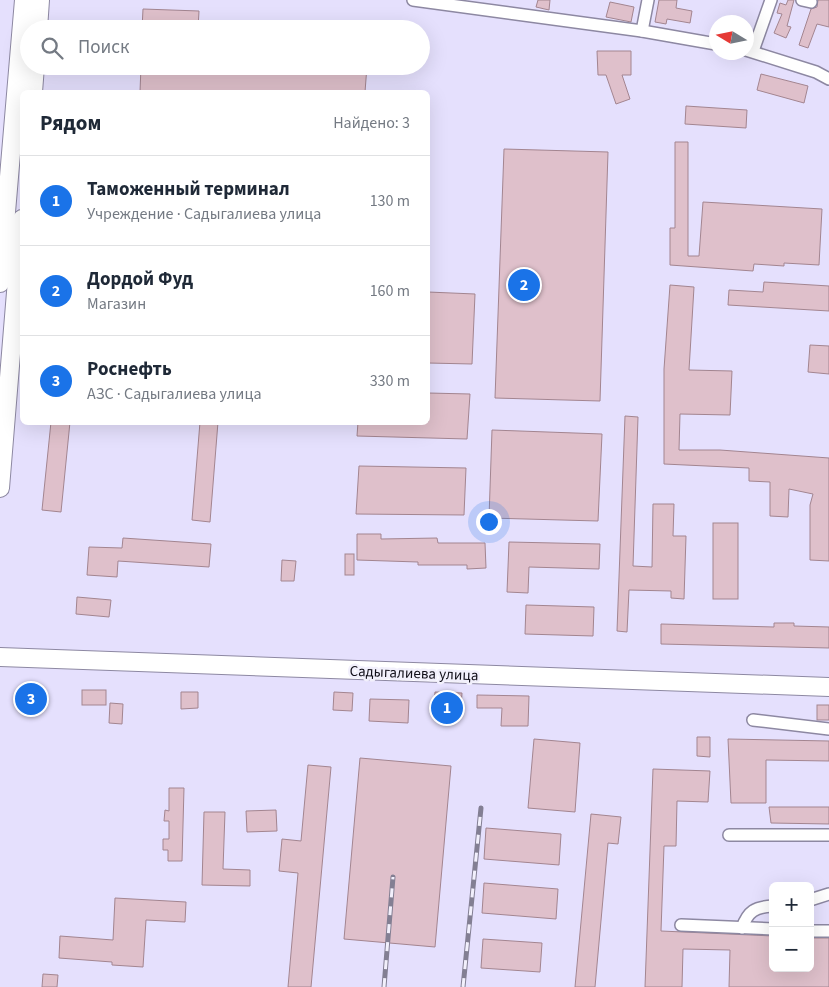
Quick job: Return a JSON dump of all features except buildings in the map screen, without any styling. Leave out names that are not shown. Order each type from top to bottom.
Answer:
[{"type":"main road","points":[[22,20],[24,0]]},
{"type":"main road","points":[[39,20],[40,0]]},
{"type":"main road","points":[[0,284],[20,47]]},
{"type":"main road","points":[[33,90],[34,75]]},
{"type":"main road","points":[[0,488],[17,341],[20,268]]},
{"type":"main road","name":"Садыгалиева улица","points":[[0,657],[829,687]]},
{"type":"street","points":[[413,0],[642,31],[709,43]]},
{"type":"street","points":[[642,31],[648,0]]},
{"type":"street","points":[[754,40],[771,0]]},
{"type":"street","points":[[754,51],[816,72],[829,79]]},
{"type":"street","points":[[753,720],[829,729]]},
{"type":"street","points":[[729,835],[829,835]]},
{"type":"street","points":[[814,899],[829,894]]},
{"type":"street","points":[[742,928],[747,914],[755,909],[769,907]]},
{"type":"street","points":[[681,925],[769,929]]},
{"type":"street","points":[[814,931],[829,931]]},
{"type":"railway","points":[[463,987],[481,808]]},
{"type":"railway","points":[[384,987],[393,877]]},
{"type":"place","name":"Дордой Фуд","points":[[524,285]]},
{"type":"place","name":"Роснефть","points":[[31,699]]},
{"type":"place","name":"Таможенный терминал","points":[[447,708]]}]
